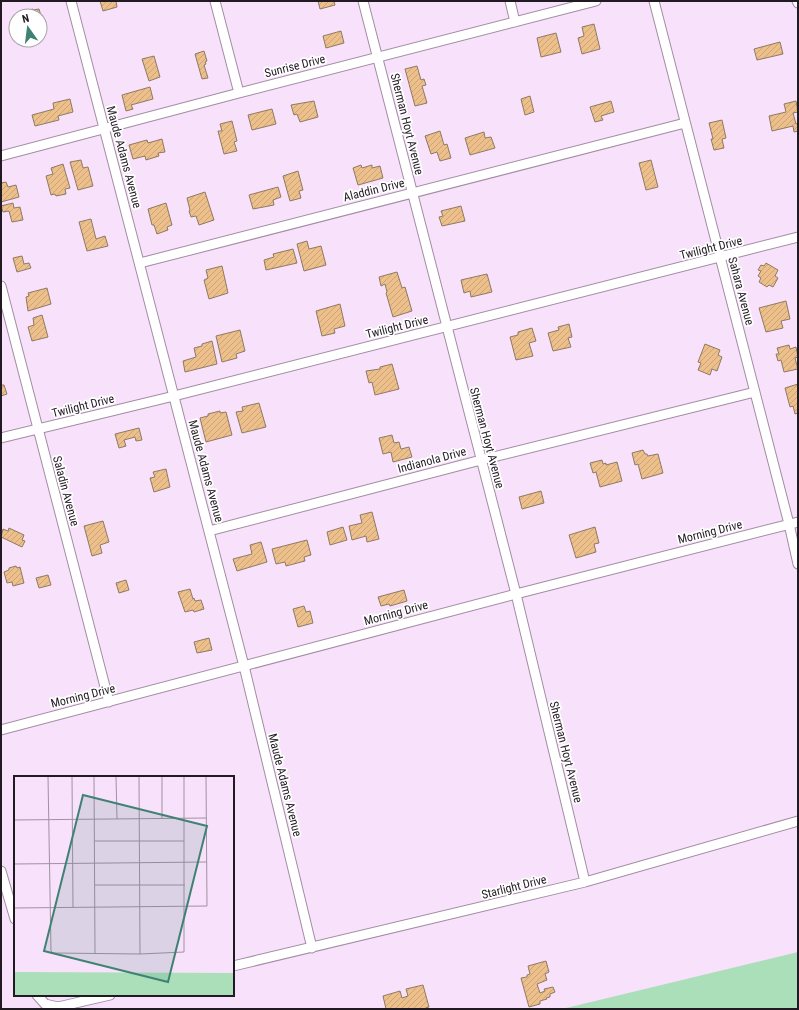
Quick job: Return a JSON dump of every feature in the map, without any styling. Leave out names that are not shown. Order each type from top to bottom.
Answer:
[{"type":"street","name":"Maude Adams Avenue","points":[[71,1],[244,666],[312,948]]},
{"type":"street","points":[[215,1],[239,93]]},
{"type":"street","name":"Sherman Hoyt Avenue","points":[[363,1],[516,594],[586,882]]},
{"type":"street","points":[[510,1],[515,22]]},
{"type":"street","name":"Sunrise Drive","points":[[1,156],[596,1]]},
{"type":"street","name":"Sahara Avenue","points":[[654,1],[755,392],[794,523],[798,564]]},
{"type":"street","name":"Aladdin Drive","points":[[140,263],[685,123]]},
{"type":"street","name":"Twilight Drive","points":[[1,438],[174,396],[798,237]]},
{"type":"street","name":"Saladin Avenue","points":[[1,286],[109,702]]},
{"type":"street","name":"Indianola Drive","points":[[209,531],[481,460],[755,392]]},
{"type":"street","name":"Morning Drive","points":[[1,730],[516,594],[794,523]]},
{"type":"street","name":"Starlight Drive","points":[[234,966],[586,882],[798,821]]},
{"type":"street","points":[[1,871],[14,916]]},
{"type":"street","points":[[38,996],[45,1004],[58,1007],[106,996]]},
{"type":"green space","points":[[798,952],[798,1009],[562,1009]]},
{"type":"building","points":[[100,1],[116,1],[117,7],[103,11]]},
{"type":"building","points":[[318,1],[334,1],[335,5],[320,9]]},
{"type":"building","points":[[594,24],[600,49],[582,54],[578,38],[584,36],[582,27]]},
{"type":"building","points":[[341,31],[344,43],[326,48],[323,36]]},
{"type":"building","points":[[556,33],[561,52],[541,57],[537,38]]},
{"type":"building","points":[[780,42],[783,54],[757,60],[754,49]]},
{"type":"building","points":[[204,51],[207,61],[204,65],[208,78],[202,79],[195,54]]},
{"type":"building","points":[[154,56],[160,77],[149,81],[142,59]]},
{"type":"building","points":[[417,66],[421,80],[424,79],[426,85],[422,86],[427,103],[415,106],[405,69]]},
{"type":"building","points":[[150,87],[153,99],[131,105],[133,109],[126,111],[122,95]]},
{"type":"building","points":[[530,96],[534,112],[525,115],[521,99]]},
{"type":"building","points":[[70,99],[73,112],[58,116],[59,120],[35,126],[32,115],[54,109],[53,103]]},
{"type":"building","points":[[314,101],[318,117],[300,122],[297,114],[294,115],[291,105]]},
{"type":"building","points":[[611,101],[614,112],[601,116],[603,120],[595,122],[590,107]]},
{"type":"building","points":[[796,101],[798,112],[793,113],[796,124],[798,123],[798,131],[794,132],[793,126],[772,131],[769,116],[786,112],[784,104]]},
{"type":"building","points":[[272,109],[276,124],[252,130],[248,115]]},
{"type":"building","points":[[722,120],[726,138],[722,139],[724,148],[714,150],[709,123]]},
{"type":"building","points":[[232,121],[237,141],[234,142],[237,151],[224,154],[218,131],[222,131],[220,124]]},
{"type":"building","points":[[440,131],[444,145],[447,144],[451,158],[440,161],[437,152],[431,154],[425,136]]},
{"type":"building","points":[[484,132],[485,138],[491,137],[495,148],[470,155],[465,138]]},
{"type":"building","points":[[162,139],[165,152],[158,153],[159,156],[146,160],[145,156],[133,159],[129,145],[147,140],[148,143]]},
{"type":"building","points":[[81,160],[83,168],[88,167],[93,186],[78,190],[70,162]]},
{"type":"building","points":[[651,160],[658,187],[646,190],[639,163]]},
{"type":"building","points":[[63,164],[70,188],[65,189],[66,194],[56,196],[55,194],[51,195],[46,176],[53,174],[51,168]]},
{"type":"building","points":[[361,165],[362,168],[372,165],[372,168],[380,166],[383,178],[358,185],[353,168]]},
{"type":"building","points":[[298,171],[303,190],[299,191],[301,198],[290,201],[283,176]]},
{"type":"building","points":[[6,182],[8,187],[16,185],[19,197],[1,202],[1,183]]},
{"type":"building","points":[[278,187],[281,197],[273,200],[274,205],[253,209],[249,195]]},
{"type":"building","points":[[205,192],[214,220],[199,225],[196,216],[191,217],[187,198]]},
{"type":"building","points":[[13,203],[14,208],[20,207],[23,220],[12,222],[9,211],[3,212],[1,206]]},
{"type":"building","points":[[166,203],[172,225],[167,227],[168,230],[157,234],[154,225],[152,225],[148,209]]},
{"type":"building","points":[[461,206],[465,221],[442,226],[439,217],[443,216],[441,211]]},
{"type":"building","points":[[91,219],[96,239],[105,236],[108,246],[87,251],[79,222]]},
{"type":"building","points":[[307,241],[309,249],[321,246],[326,265],[304,271],[297,244]]},
{"type":"building","points":[[293,249],[297,263],[266,270],[264,260],[274,257],[273,254]]},
{"type":"building","points":[[22,256],[24,264],[29,263],[31,268],[17,272],[13,258]]},
{"type":"building","points":[[766,263],[778,270],[775,276],[778,278],[773,287],[769,285],[767,287],[759,282],[761,278],[758,276],[761,271],[758,270],[761,265],[764,266]]},
{"type":"building","points":[[222,266],[228,293],[209,299],[204,280],[208,278],[206,270]]},
{"type":"building","points":[[397,272],[402,288],[405,287],[412,311],[393,317],[385,284],[381,286],[379,277]]},
{"type":"building","points":[[487,274],[492,292],[471,297],[470,291],[464,293],[461,280]]},
{"type":"building","points":[[47,288],[51,304],[28,311],[26,297],[29,296],[28,293]]},
{"type":"building","points":[[786,301],[790,319],[781,321],[783,328],[766,332],[759,308]]},
{"type":"building","points":[[340,304],[345,326],[334,329],[335,333],[322,336],[316,311]]},
{"type":"building","points":[[42,315],[48,337],[32,341],[28,327],[34,325],[33,318]]},
{"type":"building","points":[[569,324],[572,337],[568,338],[571,347],[553,351],[548,333],[559,330],[558,327]]},
{"type":"building","points":[[532,328],[536,341],[529,343],[533,356],[516,360],[510,337],[518,335],[518,332]]},
{"type":"building","points":[[240,330],[245,351],[236,354],[237,358],[222,362],[216,336]]},
{"type":"building","points":[[212,341],[217,364],[185,372],[183,361],[196,357],[194,348]]},
{"type":"building","points":[[705,344],[720,350],[718,355],[722,357],[717,371],[712,369],[710,375],[698,370],[701,363],[698,362]]},
{"type":"building","points":[[789,345],[790,349],[796,347],[798,357],[795,358],[798,369],[784,372],[781,360],[778,361],[776,354],[779,354],[777,348]]},
{"type":"building","points":[[392,364],[399,389],[375,395],[372,382],[369,383],[366,371],[380,369],[380,367]]},
{"type":"building","points":[[798,384],[798,413],[795,414],[793,406],[790,407],[785,388]]},
{"type":"building","points":[[1,385],[4,385],[7,394],[1,396]]},
{"type":"building","points":[[259,403],[266,427],[242,433],[236,412],[243,411],[242,407]]},
{"type":"building","points":[[220,411],[220,413],[226,412],[232,435],[206,442],[200,418]]},
{"type":"building","points":[[139,428],[142,440],[136,441],[135,437],[124,440],[126,446],[119,448],[115,434]]},
{"type":"building","points":[[392,435],[394,443],[399,442],[401,449],[409,447],[412,457],[393,462],[391,452],[383,454],[379,438]]},
{"type":"building","points":[[643,450],[648,456],[658,454],[663,473],[642,479],[638,464],[635,465],[632,453]]},
{"type":"building","points":[[602,460],[603,464],[606,463],[606,465],[617,462],[622,481],[600,487],[596,472],[593,473],[590,463]]},
{"type":"building","points":[[166,469],[170,487],[154,492],[150,478],[155,477],[153,472]]},
{"type":"building","points":[[541,491],[544,503],[522,509],[519,497]]},
{"type":"building","points":[[372,512],[379,539],[367,542],[366,536],[352,540],[349,526],[362,523],[360,515]]},
{"type":"building","points":[[103,521],[109,542],[100,545],[102,553],[92,556],[84,526]]},
{"type":"building","points":[[343,527],[347,540],[330,545],[327,532]]},
{"type":"building","points":[[595,527],[599,543],[594,544],[596,552],[576,558],[569,535]]},
{"type":"building","points":[[9,528],[24,535],[22,540],[25,541],[22,547],[1,537],[3,529],[8,531]]},
{"type":"building","points":[[307,540],[311,555],[304,557],[305,561],[286,566],[285,562],[276,564],[272,549]]},
{"type":"building","points":[[261,542],[267,562],[237,571],[233,559],[252,554],[250,545]]},
{"type":"building","points":[[16,566],[17,568],[20,567],[24,583],[13,586],[12,582],[7,583],[4,572],[9,570],[9,568]]},
{"type":"building","points":[[48,575],[51,585],[39,588],[36,578]]},
{"type":"building","points":[[126,580],[129,590],[119,593],[116,583]]},
{"type":"building","points":[[190,589],[193,599],[194,598],[195,601],[201,600],[204,609],[194,612],[193,610],[185,612],[178,592]]},
{"type":"building","points":[[404,590],[407,601],[390,606],[389,604],[381,606],[378,597]]},
{"type":"building","points":[[304,606],[306,612],[310,611],[313,623],[298,627],[293,609]]},
{"type":"building","points":[[209,638],[212,650],[197,653],[194,642]]},
{"type":"building","points":[[546,961],[549,972],[545,974],[547,980],[537,984],[540,993],[545,991],[544,989],[553,987],[555,992],[550,994],[550,997],[546,998],[547,999],[540,1001],[540,1004],[529,1007],[521,978],[527,977],[527,975],[530,974],[528,966]]},
{"type":"building","points":[[423,985],[429,1007],[423,1009],[386,1009],[383,996],[400,991],[402,998],[408,996],[406,989]]}]
